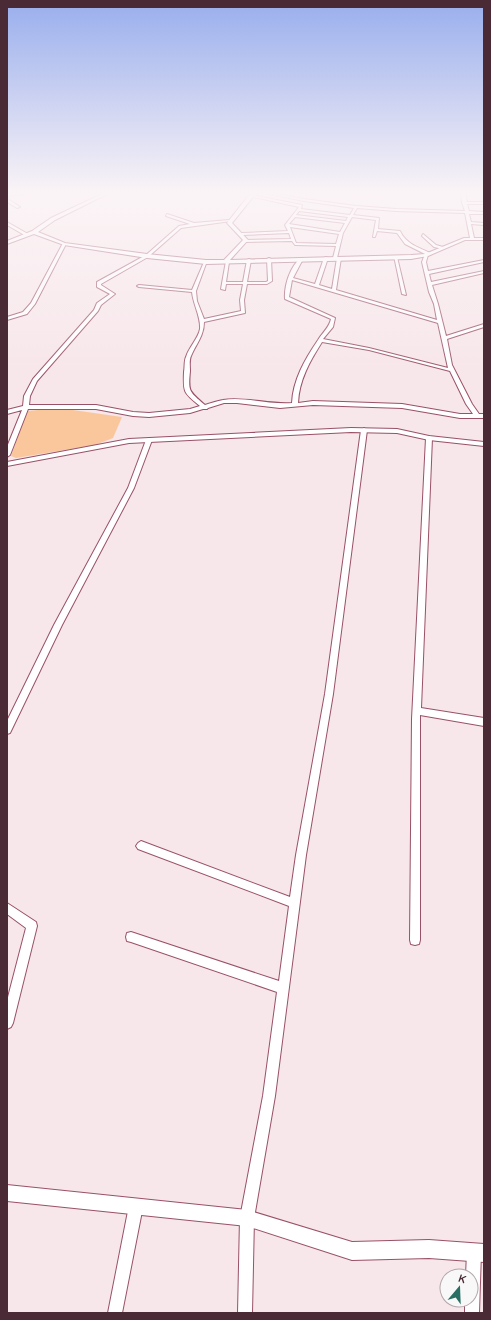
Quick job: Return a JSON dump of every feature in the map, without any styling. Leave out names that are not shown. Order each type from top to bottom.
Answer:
[{"type":"street","points":[[7,319],[25,313],[58,255]]},
{"type":"street","points":[[137,255],[206,262],[269,259],[395,257],[421,255]]},
{"type":"street","points":[[223,289],[227,259],[231,255]]},
{"type":"street","points":[[334,290],[338,255]]},
{"type":"street","points":[[427,255],[424,262],[431,292],[436,304],[449,365],[469,404],[477,416]]},
{"type":"street","points":[[7,456],[26,407],[27,396],[35,380],[96,310],[99,304],[114,294],[99,286],[100,282],[147,256]]},
{"type":"street","points":[[395,257],[404,294]]},
{"type":"street","points":[[317,286],[326,258]]},
{"type":"street","points":[[224,283],[267,283],[270,281],[269,259]]},
{"type":"street","points":[[295,404],[295,394],[302,372],[320,340],[333,323],[333,318],[287,298],[290,278],[293,270],[301,259]]},
{"type":"street","points":[[202,321],[243,312],[242,300],[249,260]]},
{"type":"street","points":[[427,273],[484,261]]},
{"type":"street","points":[[205,408],[190,395],[186,388],[188,357],[199,338],[202,321],[195,301],[194,291],[206,262]]},
{"type":"street","points":[[429,284],[484,272]]},
{"type":"street","points":[[290,278],[440,322]]},
{"type":"street","points":[[139,286],[194,291]]},
{"type":"street","points":[[444,338],[484,325]]},
{"type":"street","points":[[320,340],[369,349],[451,370]]},
{"type":"street","points":[[7,412],[26,407],[60,406],[96,407],[133,414],[149,415],[190,411],[205,408],[224,401],[237,401],[280,406],[313,403],[402,406],[460,416],[484,416]]},
{"type":"street","points":[[245,1313],[247,1218],[269,1096],[294,902],[329,694],[364,430]]},
{"type":"street","points":[[7,464],[122,443],[149,440],[364,430],[397,431],[429,438],[484,444]]},
{"type":"street","points":[[415,940],[416,719],[429,438]]},
{"type":"street","points":[[7,730],[58,625],[131,488],[149,440]]},
{"type":"street","points":[[417,711],[484,722]]},
{"type":"street","points":[[141,846],[294,902]]},
{"type":"street","points":[[7,908],[32,926],[7,1023]]},
{"type":"street","points":[[131,937],[283,988]]},
{"type":"street","points":[[7,1193],[247,1218],[352,1251],[429,1249],[479,1253],[472,1313]]},
{"type":"street","points":[[115,1313],[136,1206]]},
{"type":"shaded area","points":[[59,408],[122,417],[113,438],[95,445],[16,458],[11,456],[27,411]]}]
